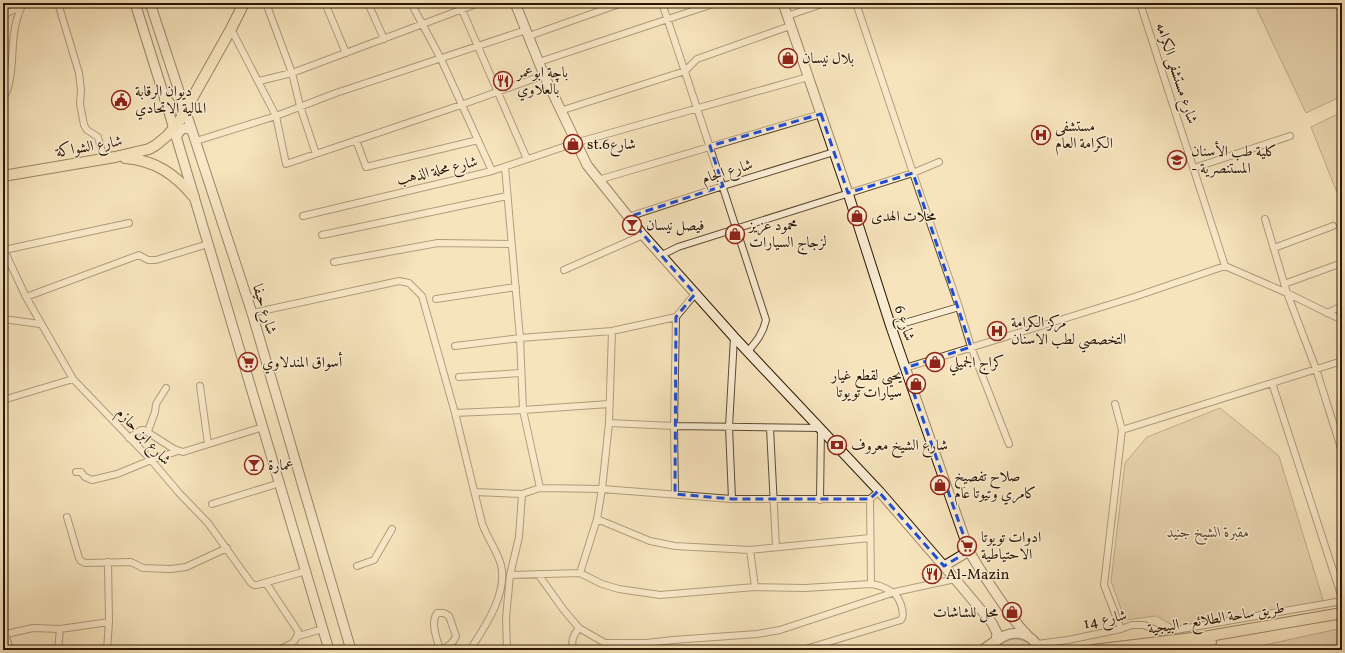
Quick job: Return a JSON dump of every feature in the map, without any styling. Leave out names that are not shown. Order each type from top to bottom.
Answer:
[{"type":"main road","name":"شارع الشواكة","points":[[3,176],[115,157],[149,149],[175,133],[244,3]]},
{"type":"main road","points":[[165,98],[172,106],[186,111]]},
{"type":"main road","points":[[115,157],[140,160],[168,172],[183,183],[194,197]]},
{"type":"main road","name":"طريق ساحة الطلائع - البيجية","points":[[1093,650],[1208,636],[1342,613]]},
{"type":"main road","name":"طريق ساحة الطلائع - البيجية","points":[[1174,650],[1342,613]]},
{"type":"main road","points":[[983,650],[993,645]]},
{"type":"street","points":[[58,3],[78,73],[82,117],[87,130],[98,137],[104,159]]},
{"type":"street","points":[[135,3],[165,98],[330,650]]},
{"type":"street","name":"شارع حيفا","points":[[150,3],[252,313],[351,650]]},
{"type":"street","points":[[266,3],[292,73],[300,106],[316,154]]},
{"type":"street","points":[[325,3],[346,53]]},
{"type":"street","points":[[368,3],[384,39]]},
{"type":"street","points":[[411,3],[441,59],[492,171]]},
{"type":"street","points":[[459,3],[527,159]]},
{"type":"street","points":[[259,81],[292,73],[479,3]]},
{"type":"street","points":[[196,141],[276,116],[300,106],[478,46],[528,33],[622,3]]},
{"type":"street","points":[[662,3],[698,108],[766,320],[763,331],[748,351]]},
{"type":"street","points":[[539,62],[716,3]]},
{"type":"street","name":"شارع 6","points":[[783,3],[848,193],[905,368],[969,551],[982,574],[1019,626],[1039,647]]},
{"type":"street","points":[[787,16],[825,3]]},
{"type":"street","points":[[856,3],[912,173],[959,306],[971,347],[1009,444]]},
{"type":"street","name":"شارع مستشفى الكرامه","points":[[1140,3],[1225,266]]},
{"type":"street","points":[[3,15],[22,4]]},
{"type":"street","points":[[3,99],[10,81],[14,32],[22,4]]},
{"type":"street","points":[[517,4],[544,75],[560,111],[587,165],[598,180],[643,235],[734,337],[879,491],[944,566],[992,623],[997,633],[993,645]]},
{"type":"street","points":[[560,111],[685,71],[697,60],[790,26]]},
{"type":"street","points":[[231,29],[276,116],[286,164],[461,105],[544,75]]},
{"type":"street","name":"شارع محلة الذهب","points":[[303,216],[492,171],[575,143],[808,77]]},
{"type":"street","points":[[598,180],[821,114]]},
{"type":"street","points":[[175,133],[184,128],[192,130]]},
{"type":"street","points":[[1194,168],[1290,136]]},
{"type":"street","points":[[356,140],[366,167],[478,140]]},
{"type":"street","name":"شارع الجام","points":[[628,217],[834,152]]},
{"type":"street","points":[[662,255],[678,247],[912,173],[939,162]]},
{"type":"street","points":[[504,167],[520,338],[523,410],[540,488]]},
{"type":"street","points":[[322,235],[507,196]]},
{"type":"street","points":[[1265,219],[1284,284],[1316,369],[1342,451]]},
{"type":"street","points":[[4,249],[129,223]]},
{"type":"street","points":[[1274,248],[1332,226]]},
{"type":"street","points":[[564,270],[643,235]]},
{"type":"street","points":[[334,262],[438,243],[511,244]]},
{"type":"street","points":[[26,296],[139,255],[148,260],[156,260],[208,244]]},
{"type":"street","name":"شارع ابن حازم","points":[[4,249],[40,324],[73,379],[151,460],[180,494],[208,523],[254,585],[266,583]]},
{"type":"street","points":[[1284,284],[1342,263]]},
{"type":"street","points":[[905,368],[1134,297],[1225,266],[1287,293],[1342,320]]},
{"type":"street","points":[[252,313],[399,281],[409,283],[422,296],[455,412],[485,532],[496,552],[501,567],[501,584],[498,600],[470,650]]},
{"type":"street","points":[[436,299],[516,287]]},
{"type":"street","points":[[454,346],[520,338],[612,331],[676,316],[696,294]]},
{"type":"street","points":[[891,326],[959,306]]},
{"type":"street","points":[[1327,312],[1342,306]]},
{"type":"street","points":[[675,494],[674,426],[676,316]]},
{"type":"street","points":[[3,319],[40,324]]},
{"type":"street","points":[[580,574],[597,519],[602,489],[609,423],[612,331]]},
{"type":"street","points":[[732,499],[729,427],[734,337]]},
{"type":"street","points":[[1122,430],[1342,361]]},
{"type":"street","points":[[458,377],[522,373]]},
{"type":"street","points":[[3,400],[73,379]]},
{"type":"street","points":[[1272,384],[1342,599]]},
{"type":"street","points":[[200,386],[208,444]]},
{"type":"street","points":[[148,431],[155,412],[156,404],[166,388]]},
{"type":"street","points":[[455,412],[523,410],[609,404]]},
{"type":"street","points":[[1115,404],[1122,430],[1104,585],[1121,629]]},
{"type":"street","points":[[609,423],[674,426],[821,428]]},
{"type":"street","points":[[76,472],[81,472],[85,477],[92,480],[117,474],[151,460],[178,452],[183,452],[263,427]]},
{"type":"street","points":[[770,428],[776,547]]},
{"type":"street","points":[[820,500],[821,428]]},
{"type":"street","points":[[129,438],[141,430],[148,431],[178,452]]},
{"type":"street","points":[[212,504],[280,483]]},
{"type":"street","points":[[475,492],[522,494],[540,488],[602,489],[732,499],[820,500],[870,499],[879,491]]},
{"type":"street","points":[[507,650],[506,618],[510,575],[520,537],[522,494]]},
{"type":"street","points":[[870,499],[871,584]]},
{"type":"street","points":[[67,518],[81,561],[85,563],[131,562],[143,568],[179,568],[186,567],[227,548]]},
{"type":"street","points":[[597,519],[650,541],[662,544],[750,550],[870,538]]},
{"type":"street","points":[[357,566],[374,560],[392,529]]},
{"type":"street","points":[[750,550],[755,587]]},
{"type":"street","points":[[944,566],[969,551]]},
{"type":"street","points":[[107,650],[109,622],[108,562]]},
{"type":"street","points":[[277,650],[291,645],[298,636],[298,631],[266,583],[306,571]]},
{"type":"street","points":[[538,574],[563,609],[579,628],[605,643],[610,644],[646,643],[757,634],[780,630],[894,592],[955,579]]},
{"type":"street","points":[[510,575],[580,574],[602,584],[619,589],[660,595],[755,587],[805,588],[871,584],[881,586],[894,592],[904,612],[904,617],[902,620],[802,650]]},
{"type":"street","name":"شارع 14","points":[[1039,647],[1121,629],[1132,625],[1144,625],[1161,632],[1342,599]]},
{"type":"street","points":[[437,612],[444,612],[449,616],[456,636],[451,645],[441,650],[434,622],[434,616],[437,612]]},
{"type":"street","points":[[6,634],[33,628],[60,629],[109,622]]},
{"type":"street","points":[[3,626],[10,650]]},
{"type":"street","points":[[573,650],[571,641],[579,628]]},
{"type":"street","points":[[58,650],[60,629]]},
{"type":"street","points":[[298,636],[323,629]]},
{"type":"street","points":[[993,645],[1008,634],[1015,633],[1029,637]]},
{"type":"highlighted area","points":[[821,114],[848,193],[913,173],[971,347],[905,368],[969,551],[944,566],[878,491],[870,499],[732,499],[675,494],[676,317],[695,294],[628,217],[723,186],[710,146]]},
{"type":"green space","points":[[1254,3],[1342,3],[1342,96],[1306,113]]},
{"type":"green space","points":[[1342,112],[1342,205],[1311,127]]},
{"type":"green space","name":"مقبرة الشيخ جنيد","points":[[1220,408],[1279,456],[1324,603],[1183,631],[1156,616],[1125,620],[1111,581],[1125,463],[1147,437]]},
{"type":"green space","points":[[1342,628],[1342,650],[1242,650]]},
{"type":"green space","points":[[1013,639],[1025,642],[1035,650],[997,650],[1004,643]]},
{"type":"place","name":"بلال نيسان","points":[[788,58]]},
{"type":"place","name":"باچة ابوعمر بالعلاوي","points":[[503,81]]},
{"type":"place","name":"ديوان الرقابة المالية الاتحادي","points":[[121,100]]},
{"type":"place","name":"مستشفى الكرامة العام","points":[[1041,135]]},
{"type":"place","name":"st.شارع6","points":[[573,144]]},
{"type":"place","name":"كلية طب الأسنان - المستنصرية","points":[[1177,160]]},
{"type":"place","name":"محلات الهدى","points":[[857,216]]},
{"type":"place","name":"فيصل نيسان","points":[[632,225]]},
{"type":"place","name":"محمود عزيز لزجاج السيارات","points":[[735,234]]},
{"type":"place","name":"مركز الكرامة التخصصي لطب الاسنان","points":[[997,331]]},
{"type":"place","name":"أسواق المندلاوي","points":[[248,362]]},
{"type":"place","name":"كراج الجميلي","points":[[935,362]]},
{"type":"place","name":"يحيى لقطع غيار سيارات تويوتا","points":[[916,384]]},
{"type":"place","name":"شارع الشيخ معروف","points":[[837,445]]},
{"type":"place","name":"عمارة","points":[[254,465]]},
{"type":"place","name":"صلاح تفصيخ كامري وتيوتا عام","points":[[940,485]]},
{"type":"place","name":"ادوات تويوتا الاحتياطية","points":[[967,546]]},
{"type":"place","name":"Al-Mazin","points":[[932,574]]},
{"type":"place","name":"محل للشاشات","points":[[1012,612]]}]
